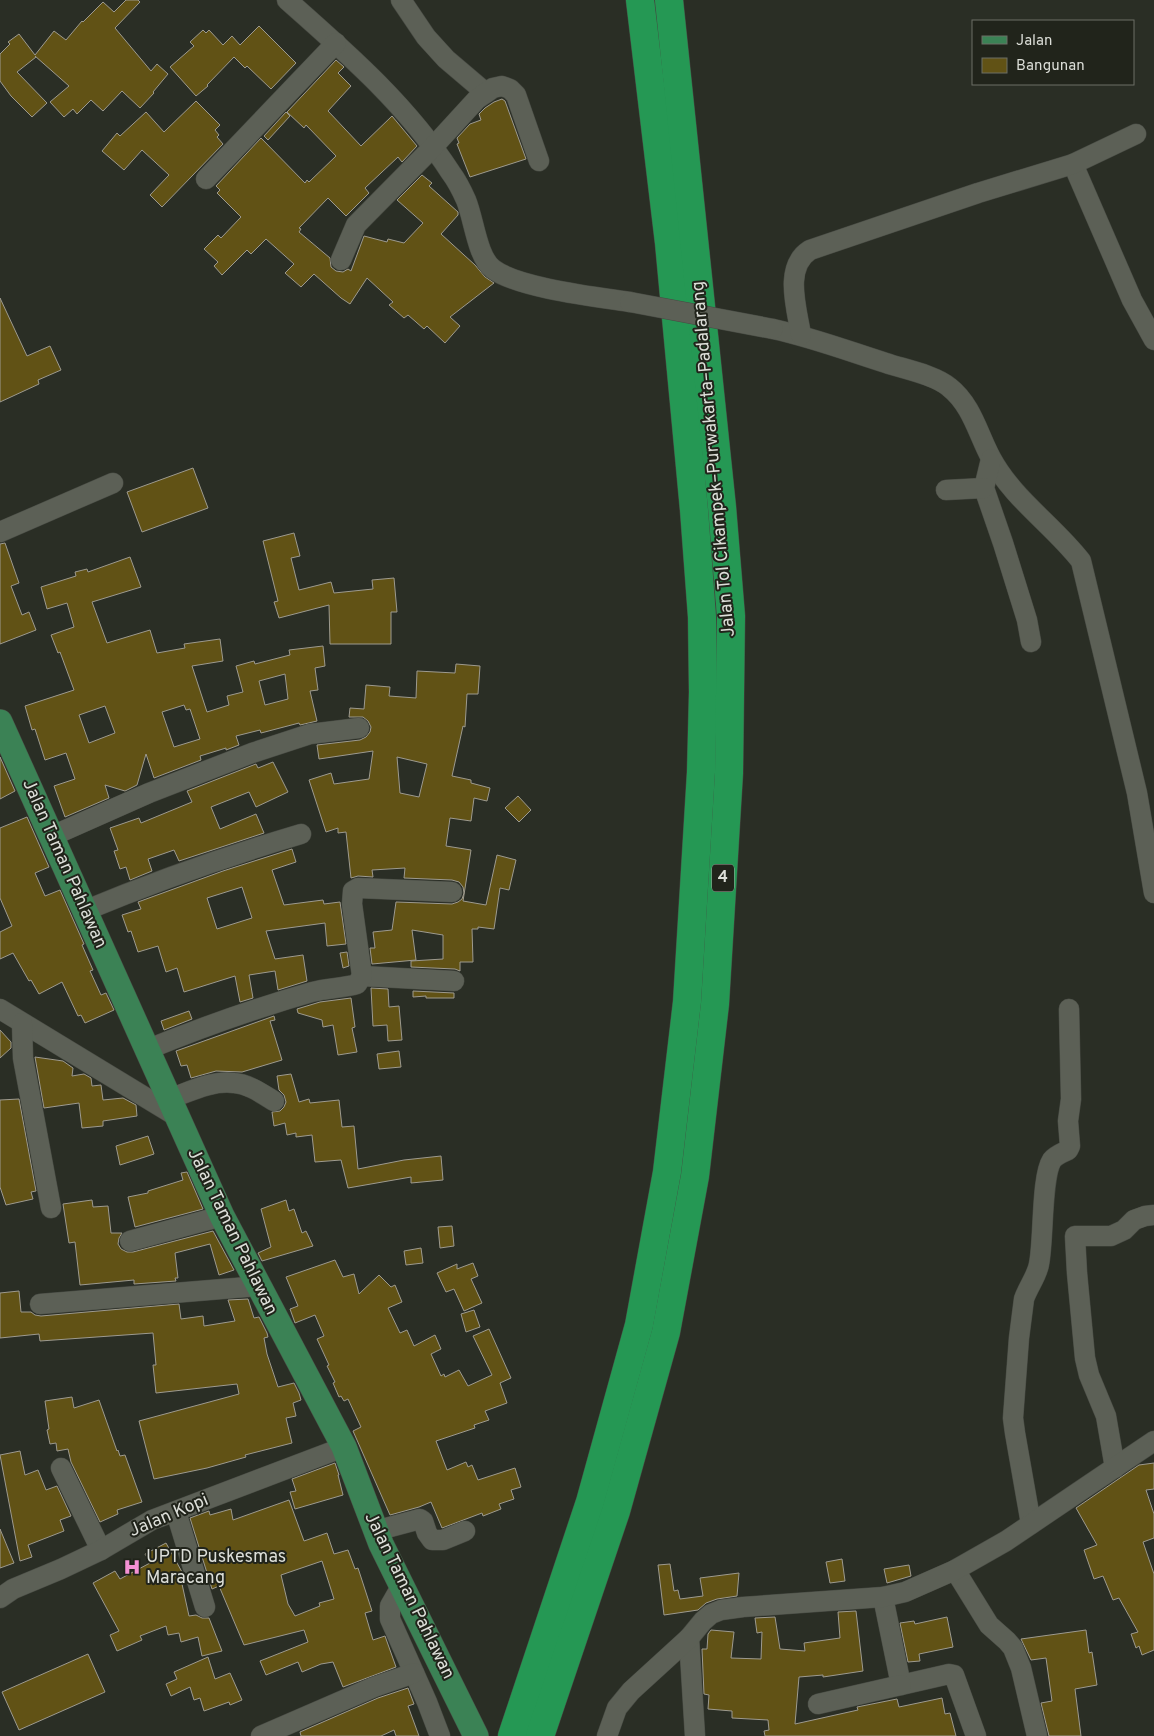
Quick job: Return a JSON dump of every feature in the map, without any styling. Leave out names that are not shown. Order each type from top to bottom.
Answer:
[{"type":"highway","name":"Jalan Tol Cikampek–Purwakarta–Padalarang","points":[[512,1736],[590,1502],[639,1325],[667,1172],[687,1002],[701,772],[702,617],[670,253],[640,0]]},
{"type":"highway","name":"Jalan Tol Cikampek–Purwakarta–Padalarang","points":[[540,1736],[616,1511],[666,1332],[695,1176],[715,1004],[729,773],[731,616],[722,507],[669,0]]},
{"type":"main road","name":"Jalan Taman Pahlawan","points":[[0,722],[222,1216],[344,1448],[375,1531],[476,1736]]},
{"type":"street","points":[[287,0],[370,74],[405,110],[434,147],[466,199],[481,249],[491,268],[498,273],[512,279],[536,285],[801,335],[918,373],[949,386],[966,405],[991,459],[1020,498],[1081,561],[1146,792],[1154,892]]},
{"type":"street","points":[[401,0],[426,37],[446,59],[486,92]]},
{"type":"street","points":[[206,180],[336,43]]},
{"type":"street","points":[[341,260],[356,225],[434,147],[477,99],[486,92],[502,86],[510,89],[516,95],[539,161]]},
{"type":"street","points":[[801,335],[794,274],[796,266],[804,254],[836,241],[978,192],[1072,164],[1136,134]]},
{"type":"street","points":[[1072,164],[1132,300],[1154,340]]},
{"type":"street","points":[[991,459],[984,488],[1004,543],[1031,642]]},
{"type":"street","points":[[0,532],[113,483]]},
{"type":"street","points":[[946,490],[984,488]]},
{"type":"street","points":[[52,836],[149,792],[252,753],[310,734],[359,728]]},
{"type":"street","points":[[84,911],[158,881],[235,854],[301,834]]},
{"type":"street","points":[[128,1087],[150,1059],[183,1035],[314,991],[357,984],[362,976],[352,904],[353,891],[358,888],[452,892]]},
{"type":"street","points":[[362,976],[454,981]]},
{"type":"street","points":[[0,1009],[128,1087],[172,1108],[210,1084],[234,1082],[254,1089],[274,1100]]},
{"type":"street","points":[[1031,1524],[1015,1433],[1014,1404],[1024,1299],[1039,1266],[1049,1166],[1052,1159],[1068,1150],[1070,1146],[1068,1121],[1071,1099],[1069,1009]]},
{"type":"street","points":[[22,1023],[23,1058],[52,1208]]},
{"type":"street","points":[[1042,1241],[1060,1240],[1075,1236],[1111,1236],[1124,1230],[1134,1220],[1154,1215]]},
{"type":"street","points":[[130,1241],[222,1216]]},
{"type":"street","points":[[1075,1236],[1085,1358],[1089,1375],[1106,1416],[1115,1468]]},
{"type":"street","points":[[40,1304],[258,1286]]},
{"type":"street","points":[[607,1736],[617,1708],[631,1691],[689,1638],[711,1614],[721,1610],[775,1603],[882,1597],[905,1592],[955,1570],[1006,1541],[1154,1441]]},
{"type":"street","name":"Jalan Kopi","points":[[0,1598],[13,1589],[101,1550],[140,1526],[344,1448]]},
{"type":"street","points":[[61,1468],[101,1550]]},
{"type":"street","points":[[176,1512],[205,1607]]},
{"type":"street","points":[[375,1531],[420,1519],[423,1521],[427,1533],[432,1540],[443,1540],[465,1531]]},
{"type":"street","points":[[955,1570],[989,1625],[1008,1641],[1013,1648],[1021,1668],[1036,1736]]},
{"type":"street","points":[[402,1585],[390,1606],[389,1614],[392,1627],[414,1673],[440,1736]]},
{"type":"street","points":[[882,1597],[901,1685]]},
{"type":"street","points":[[689,1638],[695,1736]]},
{"type":"street","points":[[261,1736],[414,1673]]},
{"type":"street","points":[[818,1704],[949,1674],[954,1675],[975,1736]]},
{"type":"building","points":[[126,0],[138,0],[140,2],[115,28],[151,71],[157,64],[168,74],[154,93],[140,108],[122,91],[103,111],[91,100],[77,114],[73,109],[64,117],[50,102],[69,86],[35,56],[17,72],[47,103],[32,117],[11,96],[0,81],[0,54],[10,44],[8,42],[19,34],[35,55],[54,31],[66,40],[82,21],[103,2],[114,12]]},
{"type":"building","points":[[259,26],[296,63],[271,89],[247,66],[245,68],[234,57],[208,86],[196,96],[170,67],[194,46],[190,42],[203,30],[206,33],[209,30],[223,45],[232,36],[240,45]]},
{"type":"building","points":[[336,60],[344,67],[338,73],[351,86],[328,111],[361,146],[392,116],[417,146],[402,162],[398,157],[365,188],[369,193],[346,216],[328,198],[299,228],[301,229],[299,232],[330,258],[331,267],[336,271],[343,272],[348,269],[351,271],[364,236],[387,242],[388,239],[404,243],[423,223],[397,200],[422,175],[432,183],[429,186],[458,212],[458,215],[441,234],[475,265],[485,277],[494,283],[450,317],[460,326],[445,343],[427,326],[424,329],[408,315],[404,318],[389,305],[393,302],[367,278],[350,304],[314,274],[301,287],[285,273],[294,264],[266,239],[251,254],[247,250],[222,275],[214,266],[218,262],[204,249],[218,235],[221,238],[241,217],[217,193],[220,190],[216,186],[261,138],[305,183],[307,180],[309,182],[336,156],[306,125],[304,128],[287,112]]},
{"type":"building","points":[[502,99],[505,101],[526,159],[470,177],[457,144],[459,143],[457,138],[470,124],[481,120],[479,114],[485,108]]},
{"type":"building","points":[[196,101],[220,125],[215,130],[219,135],[217,137],[223,144],[162,207],[150,195],[169,175],[142,150],[124,170],[102,151],[117,133],[120,136],[146,112],[164,132]]},
{"type":"building","points":[[286,112],[290,116],[268,140],[264,136]]},
{"type":"building","points":[[0,298],[27,356],[50,346],[61,370],[38,380],[39,384],[0,402]]},
{"type":"building","points":[[193,468],[208,508],[142,532],[127,492]]},
{"type":"building","points":[[294,533],[300,556],[291,558],[299,590],[331,582],[334,593],[373,589],[372,580],[394,578],[397,612],[391,612],[391,644],[330,644],[329,605],[279,618],[274,602],[278,601],[263,541]]},
{"type":"building","points":[[5,543],[19,583],[11,586],[22,615],[29,612],[36,630],[0,644],[0,544]]},
{"type":"building","points":[[130,557],[141,587],[92,602],[107,643],[150,630],[157,653],[185,648],[184,644],[220,639],[223,661],[192,666],[207,712],[229,705],[227,696],[243,692],[236,666],[254,661],[255,664],[290,655],[289,650],[323,646],[325,666],[315,668],[318,690],[310,691],[317,721],[300,725],[299,723],[261,733],[260,730],[236,736],[239,745],[200,756],[201,760],[154,778],[146,754],[137,785],[125,791],[105,785],[109,798],[65,817],[54,786],[75,779],[66,753],[45,760],[35,729],[32,730],[25,706],[74,690],[60,652],[58,653],[51,635],[74,627],[67,603],[47,609],[41,587],[76,576],[75,572],[87,569],[88,572]],"holes":[[[285,674],[288,699],[265,705],[259,681]],[[184,705],[186,710],[190,709],[200,739],[174,747],[162,712]],[[105,706],[115,733],[89,743],[79,715]]]},
{"type":"building","points":[[456,664],[480,666],[478,694],[467,694],[465,727],[463,726],[452,776],[471,780],[471,783],[490,788],[487,801],[474,798],[471,821],[450,818],[446,846],[471,850],[463,901],[486,905],[497,855],[516,860],[509,890],[500,888],[494,929],[478,927],[478,929],[472,929],[473,962],[460,962],[460,971],[455,969],[411,967],[411,961],[443,959],[443,935],[412,930],[416,960],[372,964],[370,948],[375,948],[373,932],[392,930],[396,902],[452,904],[462,899],[463,887],[459,882],[452,880],[404,878],[405,868],[372,870],[373,877],[358,876],[351,878],[346,832],[338,833],[338,828],[326,832],[309,780],[331,773],[334,784],[369,779],[373,751],[319,759],[317,745],[360,740],[366,737],[371,727],[368,721],[363,717],[349,717],[350,708],[364,709],[366,685],[390,687],[389,696],[416,698],[417,671],[455,673]],"holes":[[[397,757],[427,764],[419,797],[400,793]]]},
{"type":"building","points":[[0,757],[15,791],[0,799]]},
{"type":"building","points":[[273,762],[288,792],[256,807],[249,792],[211,807],[220,829],[256,814],[264,833],[179,861],[174,850],[148,859],[152,871],[130,880],[126,867],[120,869],[114,851],[118,850],[110,828],[139,818],[141,823],[192,802],[187,791],[256,764],[258,768]]},
{"type":"building","points":[[518,796],[531,810],[519,822],[505,808]]},
{"type":"building","points":[[27,817],[49,867],[35,873],[45,896],[60,890],[84,944],[82,945],[93,970],[90,971],[101,995],[106,993],[114,1010],[85,1023],[81,1015],[78,1016],[62,982],[39,994],[13,953],[0,959],[0,932],[12,926],[0,898],[0,828]]},
{"type":"building","points":[[292,849],[296,862],[272,870],[284,905],[323,900],[324,904],[340,902],[346,944],[327,946],[325,923],[266,931],[275,959],[303,955],[307,981],[278,990],[275,971],[249,975],[253,998],[240,1002],[235,976],[184,992],[177,968],[166,972],[158,946],[138,952],[131,931],[128,932],[122,915],[141,909],[138,902],[223,871]],"holes":[[[242,887],[252,918],[217,929],[207,898]]]},
{"type":"building","points":[[347,952],[349,966],[343,968],[340,953]]},
{"type":"building","points":[[371,988],[388,989],[389,1007],[399,1006],[402,1040],[388,1041],[387,1025],[373,1026]]},
{"type":"building","points":[[413,991],[454,993],[454,998],[413,997]]},
{"type":"building","points":[[351,998],[355,1027],[352,1028],[357,1052],[338,1055],[333,1025],[323,1027],[322,1020],[298,1013],[297,1009],[320,1002]]},
{"type":"building","points":[[189,1011],[192,1019],[164,1030],[161,1021]]},
{"type":"building","points":[[274,1016],[275,1020],[270,1021],[282,1060],[242,1072],[216,1071],[191,1078],[187,1065],[181,1066],[176,1051]]},
{"type":"building","points":[[0,1030],[11,1042],[11,1048],[0,1058]]},
{"type":"building","points":[[399,1051],[401,1067],[379,1069],[377,1054]]},
{"type":"building","points":[[35,1057],[63,1061],[73,1068],[72,1076],[84,1074],[91,1078],[92,1086],[101,1085],[103,1100],[123,1098],[136,1105],[137,1116],[103,1121],[103,1126],[82,1128],[79,1103],[44,1108]]},
{"type":"building","points":[[291,1074],[299,1102],[309,1099],[310,1103],[339,1100],[342,1127],[354,1126],[358,1169],[404,1160],[441,1156],[443,1180],[411,1183],[411,1177],[348,1188],[341,1160],[315,1162],[312,1135],[296,1137],[296,1133],[287,1135],[285,1123],[274,1126],[272,1112],[280,1111],[286,1102],[284,1095],[279,1090],[277,1076]]},
{"type":"building","points":[[19,1099],[36,1191],[31,1192],[33,1199],[6,1205],[0,1187],[0,1100]]},
{"type":"building","points":[[148,1136],[154,1154],[120,1165],[116,1146]]},
{"type":"building","points":[[187,1172],[203,1209],[135,1227],[128,1197],[148,1193],[148,1191],[183,1180],[181,1173]]},
{"type":"building","points":[[92,1200],[93,1207],[108,1206],[111,1233],[122,1233],[118,1244],[121,1249],[127,1252],[213,1231],[234,1270],[219,1275],[210,1244],[175,1253],[178,1278],[175,1278],[176,1281],[134,1284],[134,1280],[80,1285],[75,1242],[69,1243],[63,1204]]},
{"type":"building","points":[[286,1200],[289,1211],[294,1209],[302,1233],[306,1231],[313,1246],[262,1261],[258,1253],[271,1247],[261,1209]]},
{"type":"building","points":[[452,1226],[454,1246],[440,1248],[438,1227]]},
{"type":"building","points":[[421,1248],[423,1263],[406,1265],[404,1251]]},
{"type":"building","points":[[335,1260],[343,1277],[354,1274],[359,1294],[379,1275],[391,1287],[395,1285],[402,1302],[388,1308],[400,1333],[407,1330],[414,1346],[435,1335],[441,1349],[431,1354],[441,1376],[444,1374],[445,1377],[459,1370],[468,1386],[492,1375],[473,1336],[489,1329],[511,1378],[500,1383],[507,1403],[485,1411],[489,1420],[474,1425],[475,1428],[436,1441],[447,1470],[466,1462],[468,1467],[472,1465],[478,1480],[515,1468],[521,1487],[511,1490],[514,1499],[499,1504],[501,1509],[483,1516],[482,1513],[442,1528],[431,1502],[390,1515],[353,1431],[361,1427],[348,1399],[344,1401],[341,1396],[339,1397],[333,1383],[335,1382],[327,1366],[329,1365],[317,1339],[324,1336],[315,1315],[295,1323],[290,1309],[298,1306],[286,1277]]},
{"type":"building","points":[[473,1263],[478,1276],[471,1279],[482,1303],[464,1311],[454,1289],[446,1292],[437,1273],[457,1264],[457,1269]]},
{"type":"building","points":[[19,1291],[21,1312],[31,1312],[35,1315],[179,1304],[181,1319],[203,1316],[204,1326],[235,1321],[228,1300],[248,1299],[254,1318],[259,1317],[267,1333],[268,1337],[264,1338],[267,1354],[278,1387],[294,1383],[299,1393],[301,1400],[293,1403],[296,1416],[286,1418],[292,1443],[245,1455],[246,1457],[207,1468],[154,1479],[139,1421],[239,1394],[237,1384],[156,1393],[153,1365],[156,1365],[153,1333],[40,1341],[39,1334],[0,1338],[0,1293]]},
{"type":"building","points":[[474,1310],[480,1327],[466,1332],[461,1314]]},
{"type":"building","points":[[72,1397],[74,1408],[99,1400],[117,1451],[120,1456],[125,1455],[142,1502],[117,1510],[118,1514],[100,1522],[71,1462],[68,1449],[57,1451],[56,1443],[50,1444],[45,1401]]},
{"type":"building","points":[[20,1451],[25,1475],[38,1470],[46,1490],[57,1486],[71,1516],[60,1520],[64,1531],[28,1545],[32,1557],[20,1561],[0,1455]]},
{"type":"building","points":[[335,1463],[343,1495],[295,1509],[290,1492],[296,1491],[292,1479]]},
{"type":"building","points":[[1154,1463],[1154,1489],[1146,1490],[1154,1514],[1154,1538],[1143,1542],[1154,1574],[1154,1650],[1142,1655],[1139,1646],[1136,1648],[1131,1634],[1138,1632],[1119,1598],[1113,1600],[1103,1576],[1094,1579],[1084,1550],[1097,1545],[1076,1508],[1139,1465]]},
{"type":"building","points":[[289,1500],[304,1541],[327,1533],[334,1554],[348,1550],[355,1569],[358,1568],[372,1611],[365,1613],[373,1640],[385,1636],[396,1667],[343,1687],[333,1662],[321,1664],[302,1672],[298,1662],[266,1675],[260,1661],[308,1642],[304,1630],[244,1645],[219,1586],[212,1589],[190,1518],[209,1511],[210,1515],[231,1509],[233,1520]],"holes":[[[322,1561],[334,1599],[319,1603],[320,1606],[295,1616],[288,1604],[281,1575]]]},
{"type":"building","points":[[0,1529],[14,1563],[0,1568]]},
{"type":"building","points":[[166,1543],[182,1572],[185,1583],[182,1584],[189,1616],[196,1615],[202,1618],[209,1618],[222,1651],[202,1656],[198,1637],[181,1642],[179,1633],[168,1635],[166,1626],[140,1636],[142,1640],[117,1651],[110,1635],[119,1631],[93,1583],[115,1571],[120,1579],[150,1563],[145,1554]]},
{"type":"building","points":[[842,1559],[845,1581],[830,1583],[826,1562]]},
{"type":"building","points":[[670,1564],[674,1591],[678,1590],[680,1599],[703,1596],[700,1578],[739,1573],[737,1596],[717,1599],[706,1603],[698,1610],[664,1615],[658,1565]]},
{"type":"building","points":[[909,1565],[911,1576],[887,1583],[884,1569]]},
{"type":"building","points":[[856,1611],[863,1671],[823,1677],[823,1675],[799,1677],[795,1724],[858,1710],[857,1707],[897,1699],[899,1707],[942,1698],[945,1714],[950,1713],[956,1736],[765,1736],[764,1731],[769,1730],[768,1720],[732,1718],[732,1711],[708,1709],[709,1695],[704,1694],[702,1649],[707,1649],[708,1634],[711,1630],[734,1632],[731,1658],[761,1659],[762,1632],[757,1633],[755,1618],[775,1617],[780,1649],[805,1651],[804,1643],[840,1638],[838,1612]]},
{"type":"building","points":[[947,1617],[953,1647],[919,1654],[920,1661],[908,1662],[900,1623],[914,1621],[915,1624]]},
{"type":"building","points":[[1086,1630],[1089,1653],[1092,1652],[1097,1685],[1075,1689],[1081,1736],[1049,1736],[1041,1703],[1052,1701],[1046,1658],[1031,1660],[1021,1639]]},
{"type":"building","points":[[88,1654],[105,1692],[19,1730],[2,1692]]},
{"type":"building","points":[[208,1657],[215,1679],[230,1673],[242,1700],[230,1705],[229,1702],[204,1711],[200,1698],[194,1700],[190,1687],[171,1696],[166,1684],[177,1679],[174,1672]]},
{"type":"building","points":[[408,1688],[414,1704],[408,1706],[419,1736],[396,1736],[394,1730],[381,1736],[301,1736],[300,1732],[378,1698]]},
{"type":"place","name":"UPTD Puskesmas Maracang","points":[[132,1567]]}]
